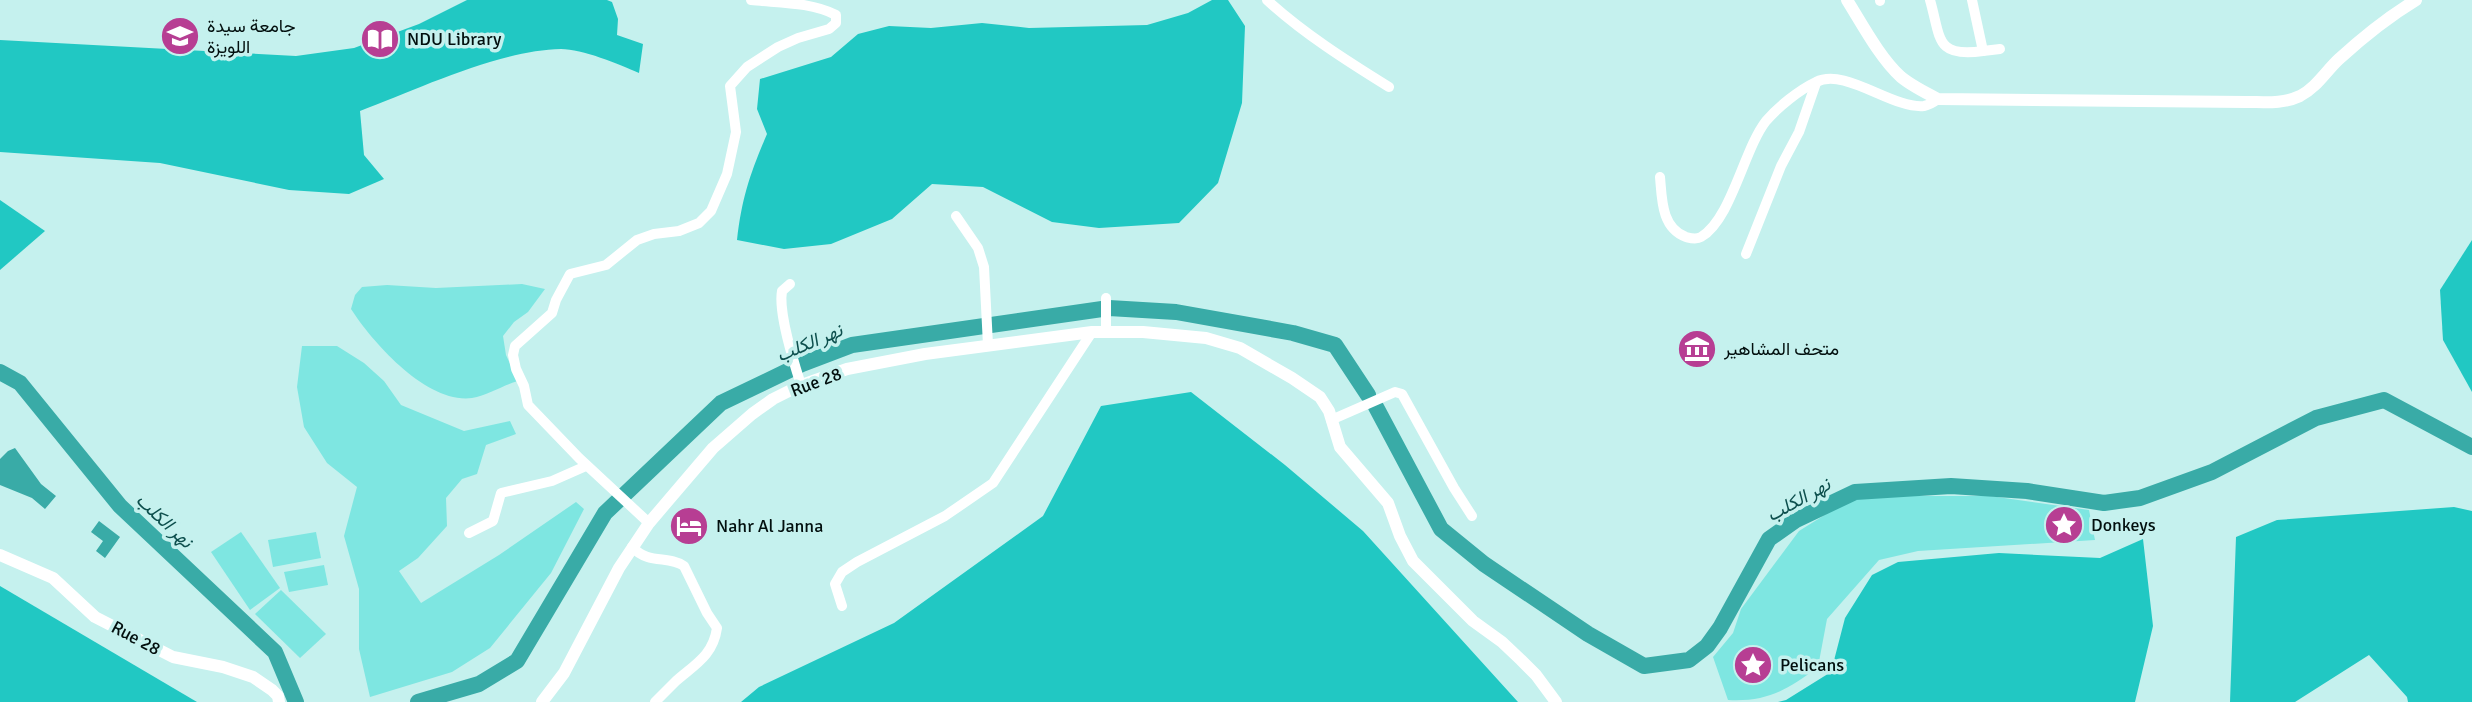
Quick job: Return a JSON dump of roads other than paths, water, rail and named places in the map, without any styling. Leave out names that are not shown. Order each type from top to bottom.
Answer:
[{"type":"street","points":[[644,518],[586,466],[528,405],[513,355],[515,345],[552,313],[570,275],[606,265],[637,240],[654,234],[679,231],[699,223],[711,211],[727,174],[736,132],[730,86],[759,58],[798,38],[829,29],[836,23],[836,15],[826,9],[751,0]]},
{"type":"street","points":[[1267,0],[1282,14],[1352,64],[1389,87]]},
{"type":"street","points":[[1847,0],[1866,32],[1896,72],[1915,87],[1938,99],[2280,102],[2300,96],[2313,88],[2338,60],[2385,20],[2416,0]]},
{"type":"street","points":[[1930,0],[1936,27],[1950,51],[1964,54],[2000,49]]},
{"type":"street","points":[[1972,0],[1983,51]]},
{"type":"street","points":[[1660,177],[1664,216],[1681,235],[1693,239],[1701,237],[1717,221],[1765,122],[1816,81],[1834,79],[1909,104],[1924,106],[1938,99]]},
{"type":"street","points":[[1746,254],[1781,166],[1799,132],[1816,81]]},
{"type":"street","points":[[956,216],[978,248],[984,267],[988,345]]},
{"type":"street","points":[[790,284],[782,291],[781,299],[789,345],[800,382]]},
{"type":"street","points":[[1106,298],[1107,331]]},
{"type":"street","name":"Rue 28","points":[[542,702],[564,673],[585,629],[632,547],[644,518],[731,430],[773,399],[800,382],[878,362],[1107,331],[1173,333],[1206,338],[1240,348],[1311,390],[1325,403],[1340,447],[1388,503],[1413,561],[1473,621],[1521,660],[1556,702]]},
{"type":"street","points":[[842,606],[835,584],[842,572],[945,516],[993,483],[1091,332]]},
{"type":"street","points":[[1331,420],[1395,392],[1402,394],[1472,516]]},
{"type":"street","points":[[468,533],[493,521],[501,494],[552,481],[586,466]]},
{"type":"street","points":[[632,547],[644,556],[684,566],[717,628],[710,649],[702,661],[655,702]]},
{"type":"street","name":"Rue 28","points":[[0,555],[53,578],[95,617],[173,657],[223,667],[253,677],[272,690],[278,696],[279,702]]},
{"type":"waterway","name":"نهر الكلب","points":[[418,702],[479,684],[517,661],[605,513],[721,403],[802,364],[852,345],[1109,308],[1176,312],[1293,333],[1335,345],[1368,395]]},
{"type":"waterway","name":"نهر الكلب","points":[[0,372],[20,383],[120,506],[275,652],[296,702]]},
{"type":"waterway","name":"نهر الكلب","points":[[1376,407],[1441,529],[1484,564],[1588,634],[1644,666],[1689,660],[1707,646],[1720,628],[1769,539],[1796,520],[1855,492],[1951,486],[2027,491],[2104,503],[2140,498],[2212,472],[2316,418],[2384,400],[2472,447]]},
{"type":"place","name":"جامعة سيدة اللويزة","points":[[180,36]]},
{"type":"place","name":"NDU Library","points":[[380,39]]},
{"type":"place","name":"متحف المشاهير","points":[[1697,349]]},
{"type":"place","name":"Donkeys","points":[[2064,525]]},
{"type":"place","name":"Nahr Al Janna","points":[[689,526]]},
{"type":"place","name":"Pelicans","points":[[1753,665]]}]
